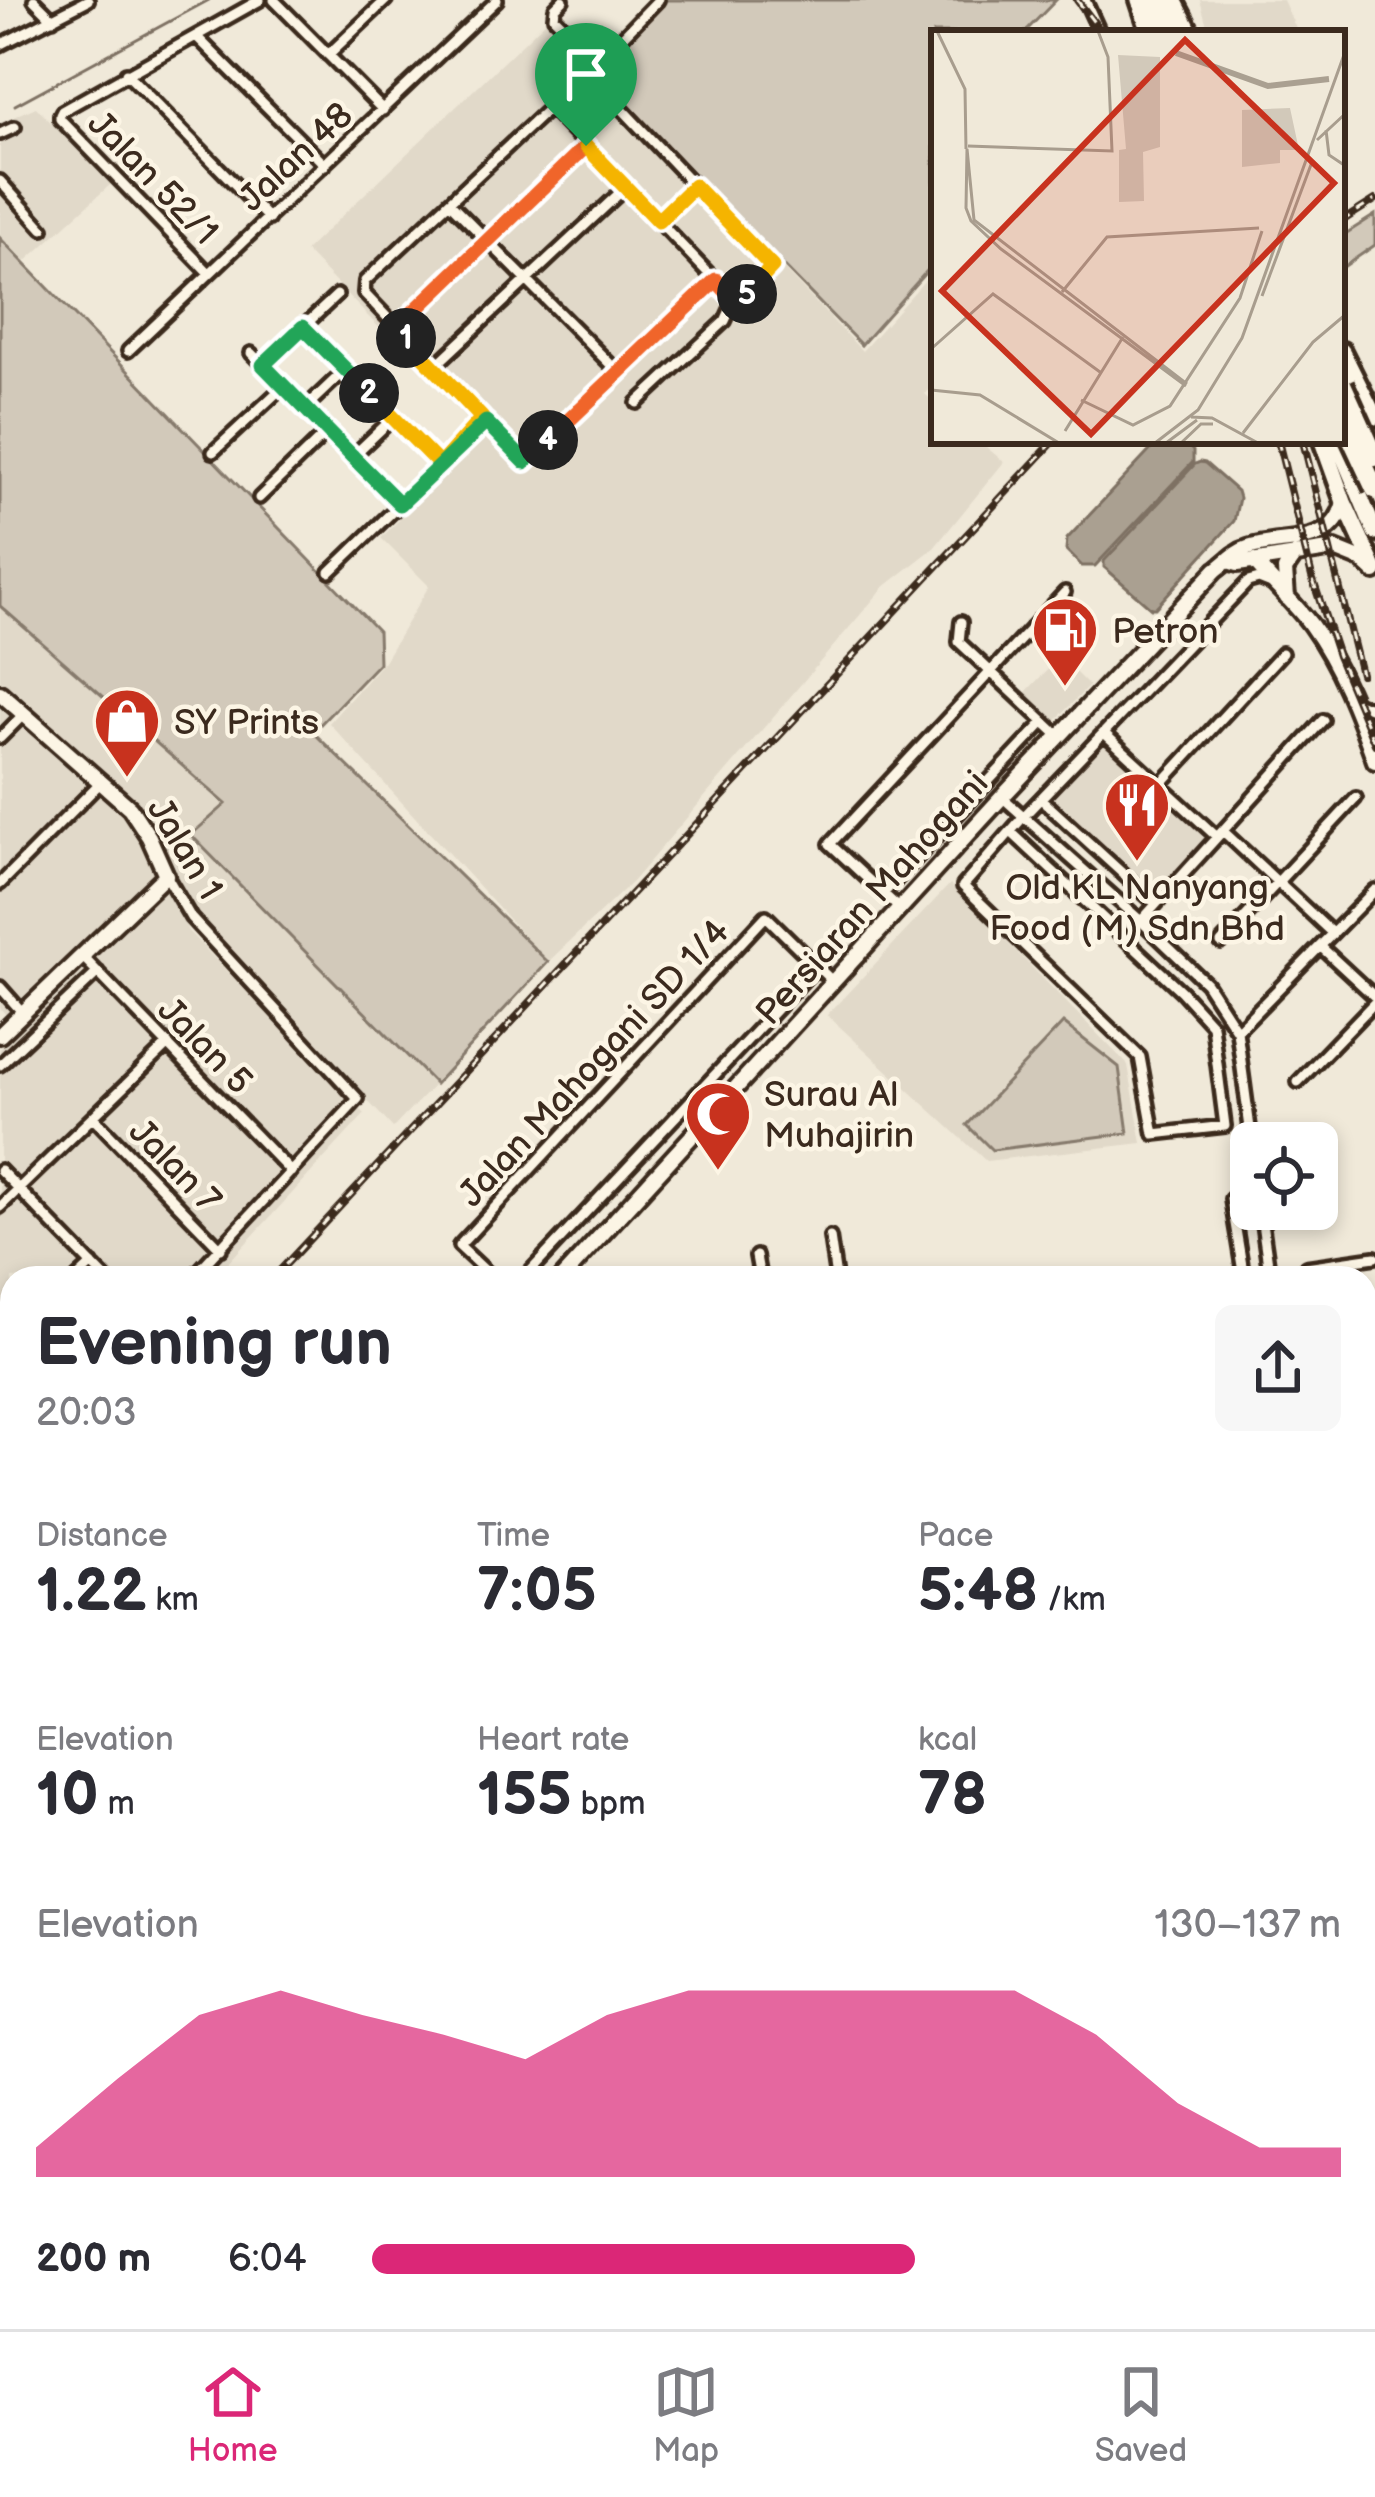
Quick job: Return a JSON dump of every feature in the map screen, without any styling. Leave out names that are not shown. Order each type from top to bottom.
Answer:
[{"type":"highway","points":[[1148,0],[1154,30]]},
{"type":"highway","points":[[1345,391],[1375,457]]},
{"type":"highway","points":[[1345,424],[1375,489]]},
{"type":"main road","points":[[1136,0],[1153,30]]},
{"type":"main road","points":[[1175,2],[1193,30]]},
{"type":"main road","points":[[1345,357],[1375,417]]},
{"type":"main road","points":[[1345,444],[1359,434],[1375,433]]},
{"type":"main road","points":[[1323,444],[1375,571]]},
{"type":"main road","points":[[1339,448],[1375,532]]},
{"type":"street","points":[[34,0],[53,19]]},
{"type":"street","points":[[0,45],[88,0]]},
{"type":"street","points":[[260,0],[126,74],[269,218]]},
{"type":"street","points":[[274,0],[383,110]]},
{"type":"street","points":[[328,55],[386,0]]},
{"type":"street","name":"Jalan 48","points":[[128,351],[497,0]]},
{"type":"street","points":[[563,0],[554,16],[598,61]]},
{"type":"street","points":[[658,0],[365,280],[364,293],[525,462],[716,280]]},
{"type":"street","points":[[1084,0],[1099,30]]},
{"type":"street","points":[[196,37],[325,165]]},
{"type":"street","points":[[586,72],[772,267],[725,321],[637,403]]},
{"type":"street","name":"Jalan 52/1","points":[[126,74],[62,111],[61,119],[209,273]]},
{"type":"street","points":[[549,107],[737,303]]},
{"type":"street","points":[[0,134],[15,127]]},
{"type":"street","points":[[397,328],[586,146]]},
{"type":"street","points":[[0,181],[43,229]]},
{"type":"street","points":[[658,221],[694,186]]},
{"type":"street","points":[[434,367],[626,187]]},
{"type":"street","points":[[449,202],[619,373]]},
{"type":"street","points":[[263,365],[337,295]]},
{"type":"street","points":[[303,327],[440,465]]},
{"type":"street","points":[[251,352],[400,504]]},
{"type":"street","points":[[305,408],[346,369]]},
{"type":"street","points":[[213,452],[284,386]]},
{"type":"street","points":[[353,456],[394,418]]},
{"type":"street","points":[[330,572],[484,420]]},
{"type":"street","points":[[259,498],[328,431]]},
{"type":"street","name":"Persiaran Mahogani","points":[[573,1266],[1216,569],[1251,546],[1320,534],[1337,522],[1344,502]]},
{"type":"street","points":[[1228,561],[1238,564],[1322,549],[1345,551],[1375,571]]},
{"type":"street","points":[[1287,598],[1285,570],[1297,553]]},
{"type":"street","points":[[1254,561],[1319,637],[1371,735],[1375,761]]},
{"type":"street","points":[[1011,832],[1212,1024],[1225,1126],[1154,1134],[1140,1057],[963,886],[1024,816],[1248,582],[1259,579],[1274,585]]},
{"type":"street","points":[[899,909],[830,844],[1065,592]]},
{"type":"street","points":[[961,622],[958,642],[1059,736]]},
{"type":"street","points":[[1160,785],[1282,653]]},
{"type":"street","name":"Jalan 1","points":[[0,693],[137,818],[191,918],[358,1099],[291,1172]]},
{"type":"street","points":[[1352,700],[1375,707]]},
{"type":"street","points":[[0,738],[24,714]]},
{"type":"street","points":[[1142,921],[1323,720]]},
{"type":"street","points":[[884,894],[1045,722]]},
{"type":"street","points":[[1103,733],[1332,933]]},
{"type":"street","points":[[0,884],[102,782]]},
{"type":"street","points":[[1002,797],[1206,983],[1237,1031],[1249,1122]]},
{"type":"street","points":[[1221,943],[1356,798]]},
{"type":"street","points":[[1041,799],[1156,904]]},
{"type":"street","points":[[0,1035],[166,875]]},
{"type":"street","points":[[1237,1031],[1375,890]]},
{"type":"street","name":"Jalan Mahogani SD 1/4","points":[[480,1266],[459,1246],[766,916],[817,966]]},
{"type":"street","points":[[1298,1082],[1375,999],[1320,946]]},
{"type":"street","name":"Jalan 5","points":[[82,956],[291,1172]]},
{"type":"street","points":[[535,1266],[817,966],[833,982]]},
{"type":"street","points":[[0,1065],[98,972]]},
{"type":"street","points":[[0,987],[23,1012]]},
{"type":"street","points":[[0,1207],[168,1044]]},
{"type":"street","name":"Jalan 7","points":[[93,1117],[220,1250]]},
{"type":"street","points":[[0,1170],[92,1264]]},
{"type":"street","points":[[204,1266],[291,1172]]},
{"type":"street","points":[[1236,1230],[1242,1266]]},
{"type":"street","points":[[1263,1230],[1268,1266]]},
{"type":"street","points":[[830,1237],[834,1266]]},
{"type":"street","points":[[756,1256],[758,1266]]},
{"type":"street","points":[[1313,1266],[1375,1257]]},
{"type":"shaded area","points":[[666,0],[1056,0],[1027,30],[931,30],[931,266],[861,345],[596,74]]},
{"type":"shaded area","points":[[1200,0],[1283,0],[1297,30],[1208,30]]},
{"type":"shaded area","points":[[546,21],[862,351],[926,279],[931,284],[931,387],[925,394],[931,399],[931,444],[983,444],[1004,462],[934,548],[884,587],[632,882],[548,962],[329,723],[384,661],[429,586],[381,538],[483,435],[305,251]]},
{"type":"shaded area","points":[[36,107],[111,184],[24,263],[0,238],[0,123]]},
{"type":"shaded area","points":[[1375,215],[1375,245],[1345,266],[1345,234]]},
{"type":"shaded area","points":[[0,238],[378,631],[379,663],[313,732],[548,962],[435,1084],[191,835],[226,804],[0,606]]},
{"type":"shaded area","points":[[1156,444],[1186,444],[1193,451],[1193,462],[1095,566],[1082,566],[1066,550],[1067,539]]},
{"type":"shaded area","points":[[1200,462],[1237,491],[1234,521],[1151,608],[1104,567],[1104,561]]},
{"type":"shaded area","points":[[0,606],[226,805],[192,835],[435,1084],[393,1128],[199,919],[141,808],[0,684]]},
{"type":"shaded area","points":[[1060,657],[1089,686],[1052,724],[1022,696]]},
{"type":"shaded area","points":[[0,704],[136,822],[188,931],[365,1114],[225,1266],[0,1266],[0,1049],[19,1030],[0,1008]]},
{"type":"shaded area","points":[[1103,728],[1221,838],[1157,910],[1037,798]]},
{"type":"shaded area","points":[[950,884],[1128,1065],[1142,1143],[986,1161],[827,1015]]},
{"type":"shaded area","points":[[1063,1023],[1119,1067],[1128,1133],[992,1150],[967,1125]]},
{"type":"waterway","points":[[15,105],[209,0]]},
{"type":"railway","points":[[1077,0],[1100,30]]},
{"type":"railway","points":[[1345,219],[1375,200]]},
{"type":"railway","points":[[284,1266],[1051,444]]},
{"type":"railway","points":[[1279,444],[1312,577],[1375,744]]},
{"type":"railway","points":[[1304,444],[1361,674]]},
{"type":"place","name":"Petron","points":[[1065,689]]},
{"type":"place","name":"SY Prints","points":[[127,780]]},
{"type":"place","name":"Old KL Nanyang Food (M) Sdn Bhd","points":[[1137,864]]},
{"type":"place","name":"Surau Al Muhajirin","points":[[718,1173]]},
{"type":"route","points":[[586,146],[658,221],[694,186],[771,271],[737,303],[716,280],[525,462],[486,422],[400,504],[263,365],[303,327],[440,465],[482,418],[397,328],[586,146]]}]
